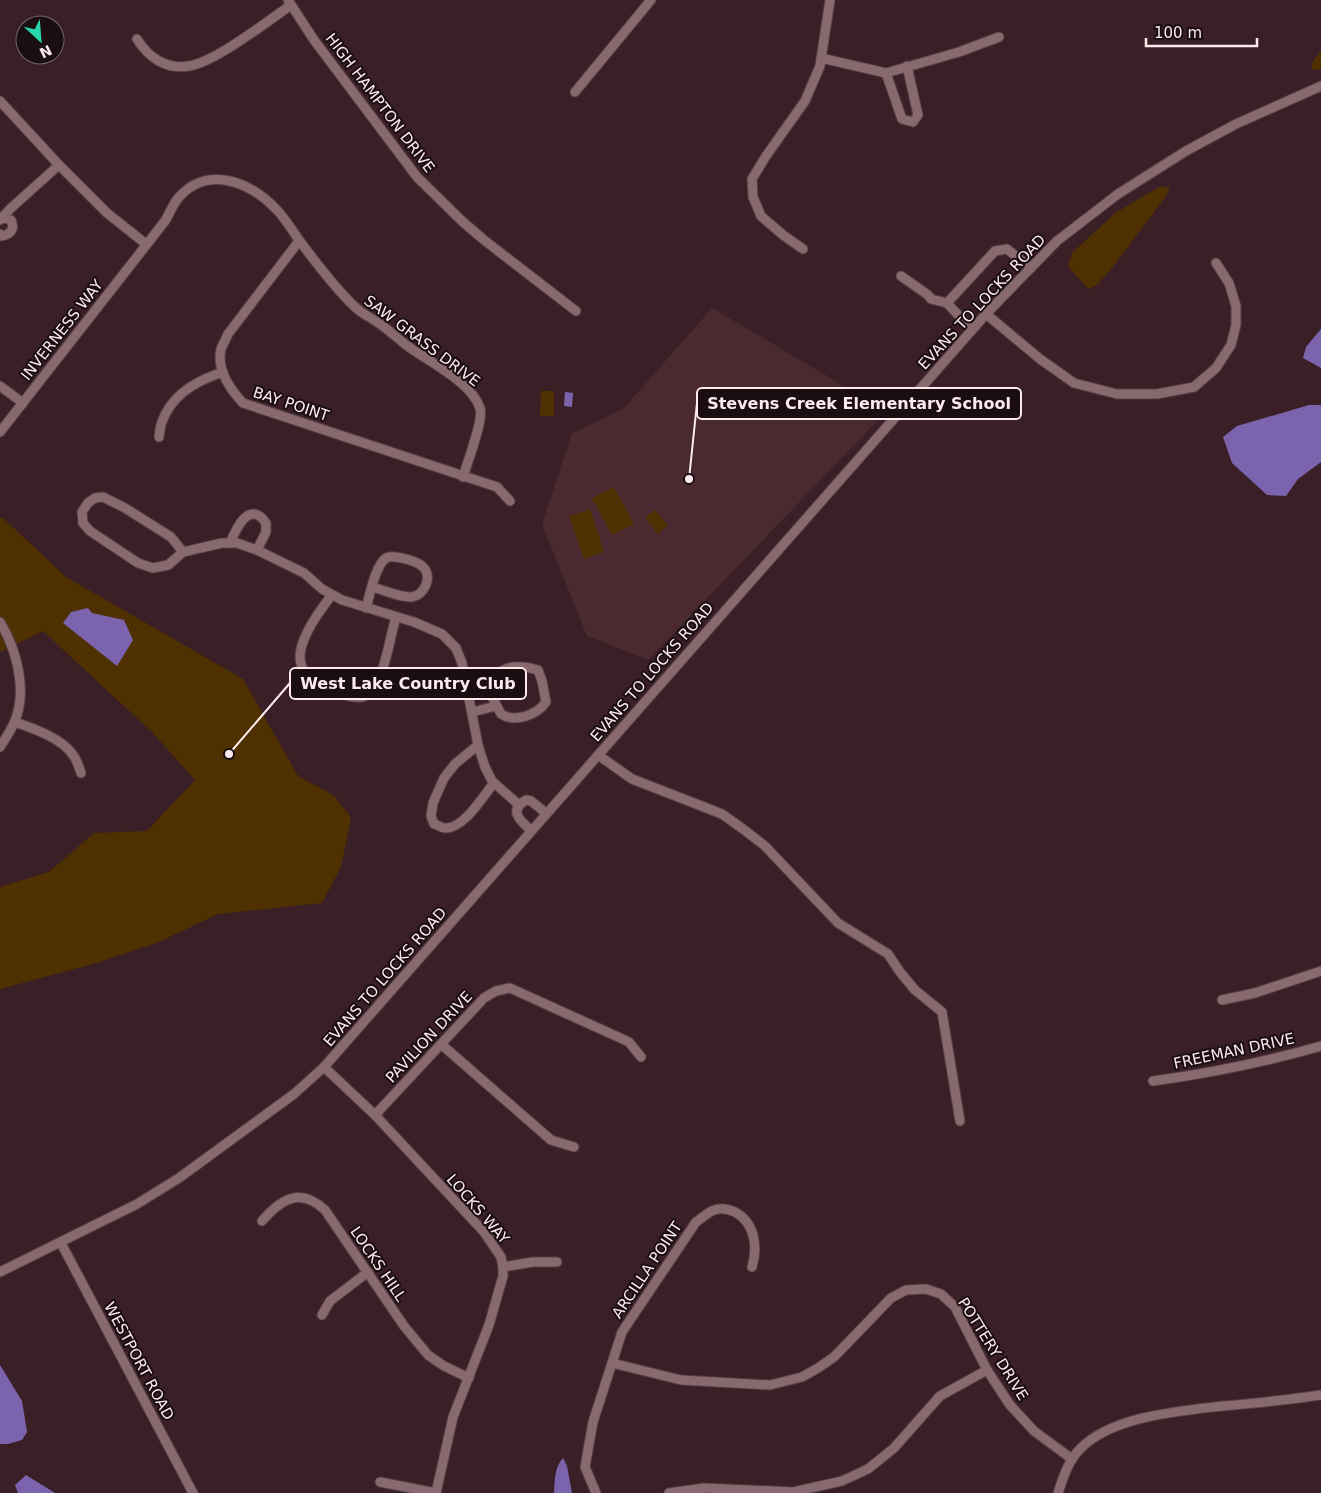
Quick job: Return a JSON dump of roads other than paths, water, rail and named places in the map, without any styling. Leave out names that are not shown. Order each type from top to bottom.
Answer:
[{"type":"street","points":[[575,92],[651,0]]},
{"type":"street","points":[[803,249],[783,236],[761,216],[753,197],[752,179],[805,101],[820,66],[830,0]]},
{"type":"street","points":[[137,39],[150,56],[162,63],[189,66],[219,53],[289,3]]},
{"type":"street","name":"HIGH HAMPTON DRIVE","points":[[289,3],[314,40],[417,177],[484,240],[576,311]]},
{"type":"street","points":[[821,58],[886,72],[959,52],[1000,37]]},
{"type":"street","points":[[886,72],[902,119],[913,122],[918,115],[907,66]]},
{"type":"street","name":"EVANS TO LOCKS ROAD","points":[[0,1272],[138,1204],[179,1178],[294,1094],[324,1067],[986,314],[1057,241],[1118,194],[1186,152],[1236,124],[1321,86]]},
{"type":"street","points":[[0,101],[59,165],[107,213],[146,244]]},
{"type":"street","points":[[2,219],[11,208],[59,165]]},
{"type":"street","name":"SAW GRASS DRIVE","points":[[146,244],[165,221],[180,195],[195,185],[216,178],[236,182],[261,196],[275,208],[326,276],[356,308],[461,383],[474,395],[481,410],[480,422],[463,477]]},
{"type":"street","points":[[0,234],[2,236],[8,235],[12,231],[13,225],[11,220],[2,219]]},
{"type":"street","name":"BAY POINT","points":[[299,241],[228,334],[221,349],[221,364],[224,378],[233,393],[243,403],[497,487],[510,501]]},
{"type":"street","name":"INVERNESS WAY","points":[[0,432],[146,244]]},
{"type":"street","points":[[947,303],[995,251],[1007,249],[1030,268]]},
{"type":"street","points":[[986,314],[1040,359],[1074,383],[1116,394],[1156,394],[1194,387],[1216,368],[1232,345],[1236,325],[1236,306],[1229,283],[1216,263]]},
{"type":"street","points":[[901,276],[931,299],[947,303],[972,330]]},
{"type":"street","points":[[159,437],[162,421],[172,404],[187,389],[203,378],[223,372]]},
{"type":"street","points":[[0,386],[23,403]]},
{"type":"street","points":[[183,552],[171,537],[126,508],[103,497],[95,498],[88,503],[82,512],[83,523],[90,531],[138,563],[153,568],[168,565],[183,552],[222,543],[237,543],[257,550],[304,574],[322,589],[342,600],[414,622],[442,634],[456,648],[462,663],[478,745],[485,768],[494,783],[519,806]]},
{"type":"street","points":[[230,543],[239,523],[244,517],[257,515],[266,523],[266,532],[257,550]]},
{"type":"street","points":[[366,608],[372,587],[379,565],[387,557],[394,555],[422,566],[426,571],[426,586],[424,592],[418,596],[409,597],[372,587]]},
{"type":"street","points":[[332,594],[318,612],[304,641],[300,658],[306,676],[312,682],[340,693],[354,697],[364,696],[372,692],[380,675],[396,617]]},
{"type":"street","points":[[0,622],[8,636],[16,658],[20,683],[18,707],[14,722],[0,747]]},
{"type":"street","points":[[515,667],[527,667],[538,670],[546,693],[546,702],[542,708],[525,716],[512,718],[501,714],[488,691],[494,678],[502,671],[515,667]]},
{"type":"street","points":[[468,694],[488,691]]},
{"type":"street","points":[[472,712],[496,706]]},
{"type":"street","points":[[14,722],[55,739],[73,754],[81,773]]},
{"type":"street","points":[[478,745],[455,764],[444,778],[433,803],[431,816],[434,824],[444,828],[454,827],[462,823],[494,783]]},
{"type":"street","points":[[598,755],[632,779],[722,814],[765,846],[838,923],[888,954],[915,990],[942,1012],[960,1121]]},
{"type":"street","points":[[531,830],[522,823],[517,815],[519,806],[526,800],[531,801],[546,813]]},
{"type":"street","points":[[1222,1000],[1255,993],[1321,971]]},
{"type":"street","name":"PAVILION DRIVE","points":[[375,1114],[442,1045],[484,998],[496,991],[510,988],[629,1042],[641,1057]]},
{"type":"street","points":[[442,1045],[551,1140],[574,1147]]},
{"type":"street","name":"FREEMAN DRIVE","points":[[1153,1081],[1274,1060],[1321,1046]]},
{"type":"street","name":"LOCKS WAY","points":[[324,1067],[375,1114],[484,1232],[501,1257],[503,1276],[489,1324],[453,1417],[436,1493]]},
{"type":"street","name":"LOCKS HILL","points":[[262,1221],[281,1202],[296,1197],[316,1202],[325,1210],[404,1326],[428,1355],[444,1366],[468,1378]]},
{"type":"street","name":"ARCILLA POINT","points":[[596,1493],[585,1467],[593,1422],[622,1332],[696,1222],[714,1210],[728,1208],[744,1217],[752,1230],[756,1254],[752,1267]]},
{"type":"street","name":"WESTPORT ROAD","points":[[61,1243],[192,1493]]},
{"type":"street","points":[[503,1267],[533,1262],[557,1262]]},
{"type":"street","points":[[322,1315],[330,1301],[368,1272]]},
{"type":"street","name":"POTTERY DRIVE","points":[[612,1363],[680,1380],[770,1385],[802,1377],[818,1368],[834,1357],[891,1298],[906,1290],[926,1289],[941,1294],[955,1307],[987,1370],[1010,1406],[1034,1431],[1072,1459]]},
{"type":"street","points":[[669,1493],[704,1488],[793,1492],[842,1481],[868,1469],[894,1448],[940,1396],[987,1370]]},
{"type":"street","points":[[1058,1493],[1068,1465],[1080,1449],[1098,1435],[1135,1420],[1166,1413],[1321,1395]]},
{"type":"street","points":[[380,1482],[436,1493]]},
{"type":"place","name":"Stevens Creek Elementary School","points":[[689,479]]},
{"type":"place","name":"West Lake Country Club","points":[[229,754]]}]
